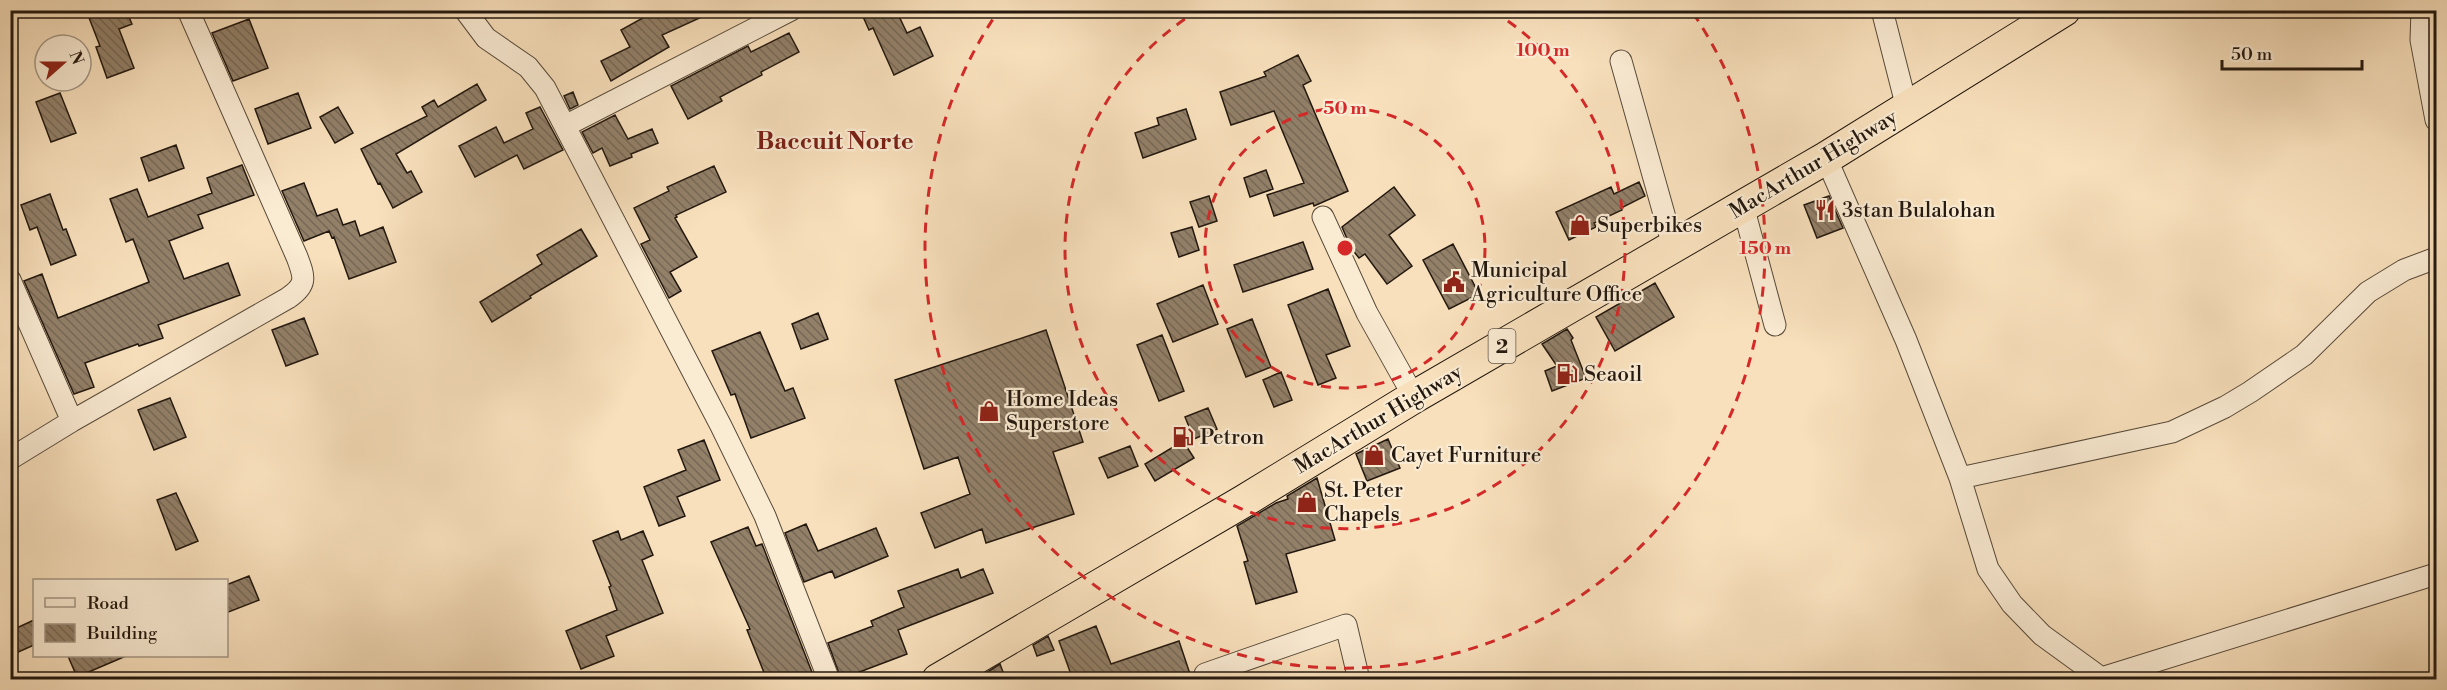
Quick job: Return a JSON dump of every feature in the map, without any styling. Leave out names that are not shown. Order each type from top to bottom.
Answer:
[{"type":"highway","name":"MacArthur Highway","points":[[939,680],[1244,501],[1414,397],[1826,158],[2064,10]]},
{"type":"street","points":[[10,459],[72,421],[288,298],[302,285],[304,276],[297,257],[188,10]]},
{"type":"street","points":[[465,10],[486,38],[528,67],[545,88],[765,516],[829,680]]},
{"type":"street","points":[[564,126],[791,10]]},
{"type":"street","points":[[1882,10],[1907,108]]},
{"type":"street","points":[[2422,10],[2421,40],[2436,120]]},
{"type":"street","points":[[1621,61],[1673,246]]},
{"type":"street","points":[[1826,158],[1905,340],[1960,478],[1988,569],[2012,604],[2042,635],[2100,679],[2436,574]]},
{"type":"street","points":[[1743,206],[1775,325]]},
{"type":"street","points":[[1323,217],[1367,313],[1414,397]]},
{"type":"street","points":[[1960,478],[2172,432],[2198,421],[2234,402],[2304,356],[2368,292],[2404,270],[2436,258]]},
{"type":"street","points":[[10,280],[72,421]]},
{"type":"street","points":[[1206,680],[1204,674],[1346,625],[1358,679]]},
{"type":"building","points":[[86,10],[126,10],[132,24],[119,29],[134,68],[107,78],[96,47],[100,46]]},
{"type":"building","points":[[657,10],[717,10],[662,35],[669,47],[611,81],[601,61],[630,47],[621,30]]},
{"type":"building","points":[[860,10],[896,10],[907,33],[920,27],[933,56],[894,75],[873,28],[869,30]]},
{"type":"building","points":[[249,19],[268,68],[233,81],[212,33]]},
{"type":"building","points":[[789,33],[799,52],[761,72],[762,75],[720,97],[722,101],[688,119],[671,86],[748,46],[751,52]]},
{"type":"building","points":[[1298,55],[1311,81],[1303,85],[1348,191],[1314,206],[1313,203],[1274,216],[1267,195],[1304,183],[1274,111],[1231,125],[1220,92],[1266,76],[1264,72]]},
{"type":"building","points":[[477,84],[486,100],[396,154],[407,173],[411,171],[422,192],[393,208],[361,149],[427,116],[422,107],[434,100],[438,107]]},
{"type":"building","points":[[573,92],[578,105],[570,109],[564,96]]},
{"type":"building","points":[[60,93],[76,133],[51,142],[36,102]]},
{"type":"building","points":[[298,93],[311,128],[268,144],[255,109]]},
{"type":"building","points":[[338,107],[353,133],[335,143],[320,117]]},
{"type":"building","points":[[540,107],[563,150],[524,169],[517,155],[475,177],[459,146],[496,127],[504,143],[533,129],[526,113]]},
{"type":"building","points":[[1186,109],[1196,139],[1143,158],[1135,133],[1159,125],[1157,118]]},
{"type":"building","points":[[615,115],[628,139],[652,129],[658,143],[610,166],[602,148],[593,153],[582,132]]},
{"type":"building","points":[[176,145],[184,168],[149,181],[141,158]]},
{"type":"building","points":[[242,165],[254,195],[198,215],[203,228],[169,241],[184,279],[228,263],[240,295],[158,325],[163,338],[139,346],[138,344],[85,363],[94,387],[74,394],[24,281],[42,274],[58,318],[149,282],[133,239],[126,242],[110,199],[137,189],[148,217],[212,193],[207,178]]},
{"type":"building","points":[[714,166],[726,192],[676,215],[675,218],[697,257],[670,272],[681,291],[669,298],[641,244],[650,240],[634,208],[669,191],[667,187]]},
{"type":"building","points":[[1266,170],[1273,189],[1250,197],[1244,178]]},
{"type":"building","points":[[1639,182],[1645,196],[1594,223],[1596,227],[1569,240],[1556,212],[1611,187],[1614,194]]},
{"type":"building","points":[[304,183],[317,216],[337,209],[343,225],[355,221],[360,236],[383,227],[396,262],[349,279],[334,237],[332,238],[329,231],[304,241],[282,191]]},
{"type":"building","points":[[1394,187],[1415,215],[1389,235],[1412,266],[1387,284],[1365,254],[1359,258],[1351,248],[1342,227]]},
{"type":"building","points":[[50,194],[63,230],[66,229],[76,255],[51,265],[37,227],[30,230],[21,205]]},
{"type":"building","points":[[1209,196],[1217,221],[1199,227],[1190,202]]},
{"type":"building","points":[[1829,196],[1843,228],[1817,238],[1804,205]]},
{"type":"building","points":[[1192,227],[1199,250],[1179,257],[1171,233]]},
{"type":"building","points":[[581,229],[597,256],[492,322],[480,302],[542,264],[537,255]]},
{"type":"building","points":[[1303,242],[1313,269],[1243,292],[1234,265]]},
{"type":"building","points":[[1453,244],[1479,294],[1449,309],[1423,260]]},
{"type":"building","points":[[1655,283],[1674,317],[1615,351],[1596,317]]},
{"type":"building","points":[[1203,285],[1218,324],[1173,342],[1157,304]]},
{"type":"building","points":[[1328,289],[1350,346],[1326,355],[1336,378],[1318,385],[1288,305]]},
{"type":"building","points":[[818,313],[828,339],[801,349],[792,324]]},
{"type":"building","points":[[304,318],[318,354],[286,366],[272,330]]},
{"type":"building","points":[[1252,319],[1271,367],[1246,377],[1227,329]]},
{"type":"building","points":[[1567,329],[1573,338],[1571,340],[1586,378],[1552,391],[1545,371],[1557,366],[1542,344]]},
{"type":"building","name":"Home Ideas Superstore","points":[[1046,330],[1083,442],[1053,452],[1074,514],[986,543],[982,529],[935,548],[921,513],[970,494],[958,457],[924,469],[895,380]]},
{"type":"building","points":[[760,332],[785,391],[793,388],[805,418],[751,438],[735,394],[731,395],[712,351]]},
{"type":"building","points":[[1162,335],[1184,391],[1159,401],[1137,345]]},
{"type":"building","points":[[1281,372],[1292,400],[1274,407],[1263,380]]},
{"type":"building","points":[[170,398],[186,437],[154,450],[138,410]]},
{"type":"building","points":[[1208,408],[1217,429],[1194,439],[1185,417]]},
{"type":"building","points":[[1388,439],[1400,468],[1367,481],[1356,454]]},
{"type":"building","points":[[704,440],[720,480],[677,497],[685,516],[659,526],[644,487],[686,470],[678,450]]},
{"type":"building","points":[[1183,441],[1194,458],[1155,481],[1145,464]]},
{"type":"building","points":[[1130,446],[1138,466],[1108,478],[1099,458]]},
{"type":"building","points":[[1317,478],[1335,540],[1286,554],[1297,592],[1256,604],[1244,562],[1248,561],[1237,526],[1276,503],[1288,499],[1287,496]]},
{"type":"building","points":[[176,493],[198,541],[176,550],[157,500]]},
{"type":"building","points":[[806,524],[818,551],[876,528],[888,556],[835,578],[832,571],[804,582],[785,533]]},
{"type":"building","points":[[748,527],[756,546],[762,544],[815,680],[767,680],[747,630],[750,629],[711,542]]},
{"type":"building","points":[[618,531],[621,540],[643,531],[653,555],[642,560],[663,613],[606,636],[614,656],[581,669],[566,631],[617,610],[609,587],[611,586],[593,541]]},
{"type":"building","points":[[958,569],[961,578],[983,569],[993,593],[898,630],[907,654],[841,679],[828,643],[873,626],[871,621],[904,607],[898,591]]},
{"type":"building","points":[[249,576],[259,600],[228,612],[228,584]]},
{"type":"building","points":[[33,620],[33,645],[16,653],[10,642],[10,631]]},
{"type":"building","points":[[1096,626],[1111,664],[1179,641],[1191,677],[1183,680],[1073,680],[1059,641]]},
{"type":"building","points":[[1048,636],[1054,650],[1037,656],[1033,645]]},
{"type":"building","points":[[68,657],[124,657],[77,677]]},
{"type":"building","points":[[1000,664],[1006,680],[975,680]]},
{"type":"place","name":"3stan Bulalohan","points":[[1825,210]]},
{"type":"place","name":"Superbikes","points":[[1580,225]]},
{"type":"place","name":"Municipal Agriculture Office","points":[[1454,282]]},
{"type":"place","name":"Seaoil","points":[[1567,374]]},
{"type":"place","name":"Home Ideas Superstore","points":[[989,411]]},
{"type":"place","name":"Petron","points":[[1183,437]]},
{"type":"place","name":"Cayet Furniture","points":[[1374,455]]},
{"type":"place","name":"St. Peter Chapels","points":[[1307,502]]},
{"type":"district","name":"Baccuit Norte","points":[[835,141]]}]
